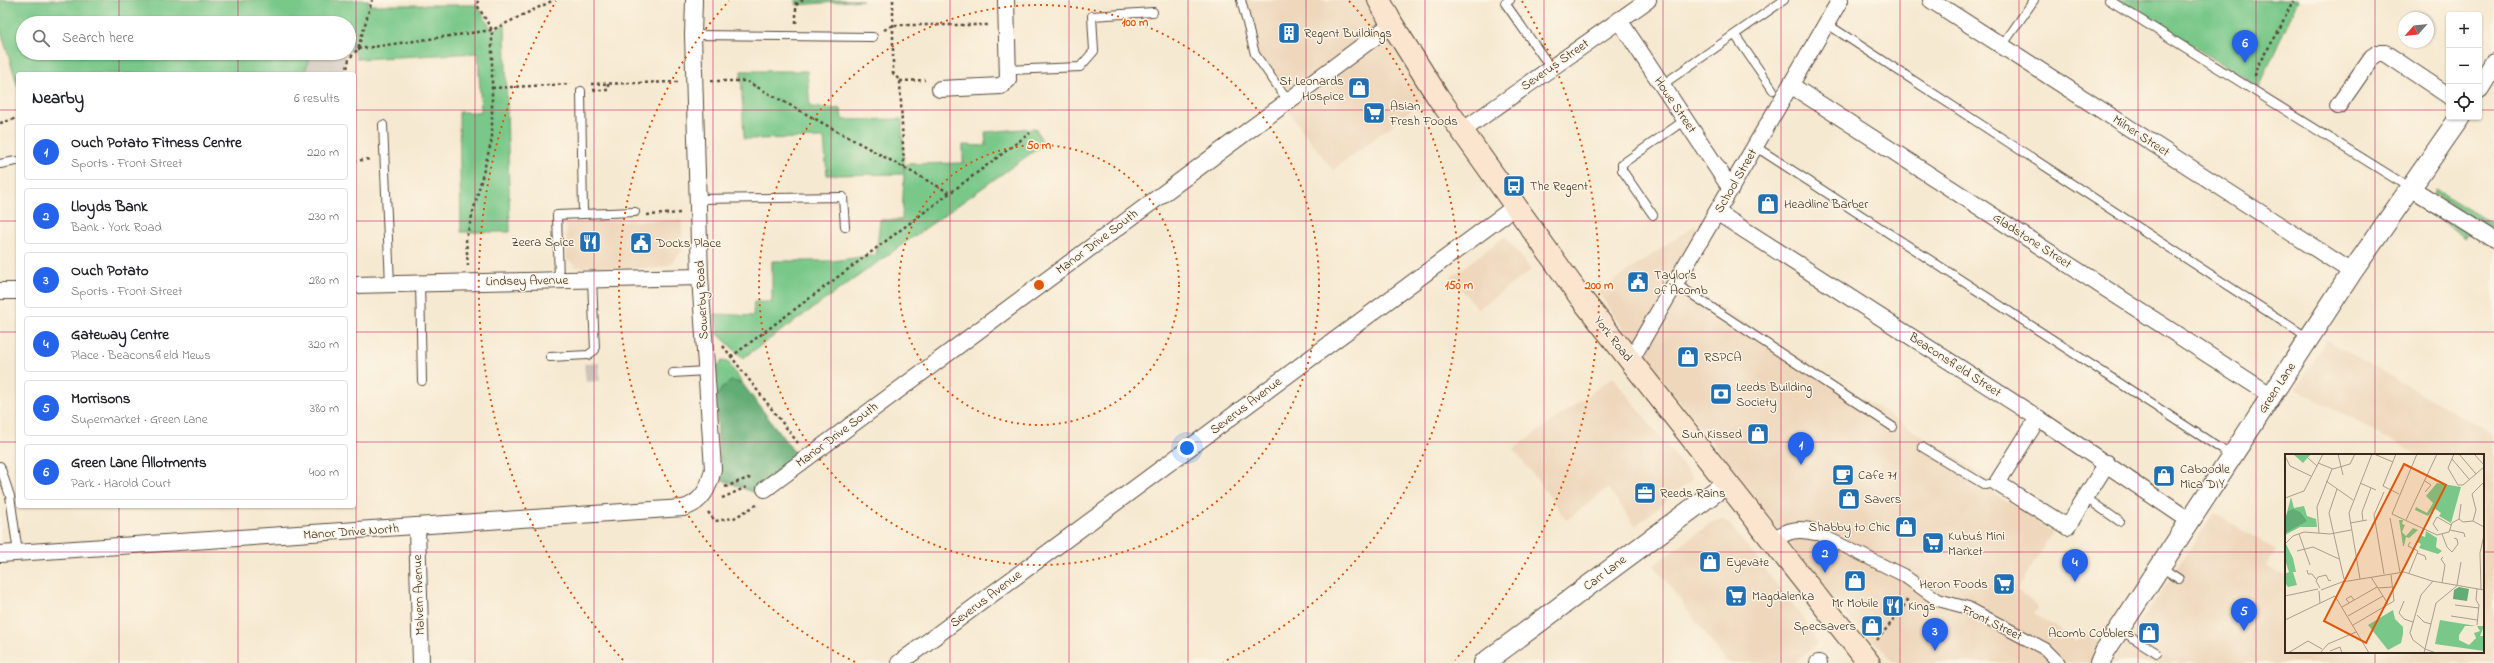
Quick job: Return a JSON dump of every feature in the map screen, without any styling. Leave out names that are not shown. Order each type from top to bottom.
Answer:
[{"type":"main road","name":"York Road","points":[[1379,0],[1392,24],[1462,131],[1581,298],[1866,659]]},
{"type":"street","name":"Sowerby Road","points":[[694,0],[692,35],[700,277],[713,469],[709,486],[699,500]]},
{"type":"street","points":[[940,89],[1001,86],[1008,80],[1006,0]]},
{"type":"street","name":"Severus Street","points":[[1462,131],[1648,0]]},
{"type":"street","name":"School Street","points":[[1630,361],[1792,86],[1840,0]]},
{"type":"street","name":"Milner Street","points":[[1931,0],[2352,272]]},
{"type":"street","name":"Howe Street","points":[[1619,20],[1731,189]]},
{"type":"street","name":"Manor Drive South","points":[[764,489],[1392,24]]},
{"type":"street","points":[[2338,106],[2372,57],[2378,53],[2385,53],[2446,94]]},
{"type":"street","points":[[2482,84],[2494,64]]},
{"type":"street","name":"Gladstone Street","points":[[1792,86],[2272,396]]},
{"type":"street","name":"Green Lane","points":[[2100,663],[2105,651],[2119,629],[2161,567],[2352,272],[2458,120]]},
{"type":"street","points":[[2411,188],[2494,240]]},
{"type":"street","name":"Severus Avenue","points":[[899,663],[1516,206]]},
{"type":"street","name":"Beaconsfield Street","points":[[1718,213],[2038,418],[2190,521]]},
{"type":"street","name":"Lindsey Avenue","points":[[356,285],[700,277]]},
{"type":"street","points":[[0,291],[16,291]]},
{"type":"street","points":[[2038,418],[1997,483],[2068,527],[2107,464]]},
{"type":"street","name":"Carr Lane","points":[[1484,663],[1727,483]]},
{"type":"street","name":"Manor Drive North","points":[[0,554],[417,528],[683,508],[693,505],[699,500]]},
{"type":"street","name":"Malvern Avenue","points":[[417,528],[421,663]]},
{"type":"street","name":"Front Street","points":[[1772,540],[1791,530],[1815,532],[1916,583],[1938,600],[1968,608],[2045,650],[2059,663]]},
{"type":"lane","points":[[1241,0],[1255,54],[1288,101]]},
{"type":"lane","points":[[1510,0],[1505,3],[1551,68]]},
{"type":"lane","points":[[1662,85],[1784,0]]},
{"type":"lane","points":[[2002,46],[2034,0]]},
{"type":"lane","points":[[2109,0],[2411,188]]},
{"type":"lane","points":[[1008,70],[1080,67],[1094,51],[1092,16],[1153,12]]},
{"type":"lane","points":[[1827,24],[2309,339]]},
{"type":"lane","points":[[692,35],[873,36]]},
{"type":"lane","points":[[1735,35],[1773,90]]},
{"type":"lane","points":[[581,86],[583,214]]},
{"type":"lane","points":[[1653,216],[1622,170],[1622,164],[1685,120]]},
{"type":"lane","points":[[384,125],[390,284]]},
{"type":"lane","points":[[1756,147],[2233,456]]},
{"type":"lane","points":[[0,164],[16,161]]},
{"type":"lane","points":[[698,206],[843,197],[845,227]]},
{"type":"lane","points":[[559,280],[557,215],[635,212]]},
{"type":"lane","points":[[550,357],[588,355],[595,350],[592,280]]},
{"type":"lane","points":[[420,284],[422,381]]},
{"type":"lane","points":[[1676,284],[1893,427]]},
{"type":"lane","points":[[673,373],[706,372]]},
{"type":"lane","points":[[1922,447],[1985,486],[1997,483]]},
{"type":"lane","points":[[0,466],[10,496],[18,553]]},
{"type":"lane","points":[[2086,498],[2119,521]]},
{"type":"lane","points":[[2161,567],[2179,579]]},
{"type":"lane","points":[[2119,629],[2157,653]]},
{"type":"path","points":[[372,0],[358,49],[492,30],[554,0]]},
{"type":"path","points":[[468,282],[466,239],[492,139],[492,30],[477,6],[478,0]]},
{"type":"path","points":[[795,36],[796,0]]},
{"type":"path","points":[[796,5],[803,0]]},
{"type":"path","points":[[893,0],[893,73],[900,81],[904,168]]},
{"type":"path","points":[[2256,91],[2257,66],[2279,31],[2293,0]]},
{"type":"path","points":[[873,36],[893,25],[1007,25]]},
{"type":"path","points":[[346,72],[349,60]]},
{"type":"path","points":[[900,81],[932,80],[940,89]]},
{"type":"path","points":[[492,88],[581,86],[608,83],[746,81],[950,193]]},
{"type":"path","points":[[581,86],[608,90],[608,83]]},
{"type":"path","points":[[0,123],[16,119]]},
{"type":"path","points":[[731,357],[1030,133]]},
{"type":"path","points":[[356,161],[385,158]]},
{"type":"path","points":[[635,212],[643,215],[698,206]]},
{"type":"path","points":[[704,322],[808,456]]},
{"type":"path","points":[[709,486],[727,488],[748,478],[764,489]]},
{"type":"path","points":[[699,500],[715,501],[752,485],[764,489]]},
{"type":"path","points":[[699,500],[715,521],[734,518],[756,506],[764,489]]},
{"type":"path","points":[[1866,659],[1876,641],[1901,611],[1916,583]]},
{"type":"shaded area","points":[[1241,0],[1379,0],[1438,97],[1413,109],[1333,170],[1294,119],[1255,54]]},
{"type":"shaded area","points":[[309,60],[345,60],[342,72],[305,72]]},
{"type":"shaded area","points":[[682,220],[682,251],[669,265],[658,268],[576,267],[567,259],[566,223]]},
{"type":"shaded area","points":[[1695,225],[1698,229],[1673,277],[1989,479],[1993,493],[2017,508],[2020,504],[2040,515],[2036,522],[2053,532],[2017,590],[2038,607],[2034,614],[2077,640],[2084,632],[2118,655],[2214,513],[2276,551],[2266,565],[2285,576],[2285,653],[2484,653],[2484,454],[2416,454],[2296,388],[2326,340],[2494,435],[2494,663],[1893,663],[1888,655],[1847,616],[1802,561],[1705,433],[1634,345],[1597,291],[1610,284]]},
{"type":"shaded area","points":[[1505,236],[1531,270],[1478,309],[1451,277]]},
{"type":"shaded area","points":[[599,363],[600,381],[586,382],[584,364]]},
{"type":"shaded area","points":[[1613,377],[1693,479],[1635,526],[1608,488],[1567,520],[1514,449]]},
{"type":"shaded area","points":[[1722,519],[1730,525],[1812,630],[1817,644],[1794,663],[1727,663],[1654,565],[1711,523]]},
{"type":"green space","points":[[0,0],[369,0],[368,5],[477,5],[492,30],[505,24],[510,232],[461,232],[459,112],[481,112],[478,53],[357,59],[356,16],[16,16],[16,60],[309,60],[305,72],[16,72],[16,80],[0,28]]},
{"type":"green space","points":[[796,0],[863,0],[796,5]]},
{"type":"green space","points":[[2119,0],[2298,0],[2259,87]]},
{"type":"green space","points":[[741,71],[807,71],[810,107],[841,109],[842,120],[902,119],[904,171],[906,164],[963,163],[963,145],[986,146],[985,132],[1035,128],[1044,144],[743,358],[718,334],[715,314],[753,316],[754,302],[772,302],[772,261],[832,261],[876,255],[880,220],[902,220],[904,174],[827,175],[824,138],[744,139]]},
{"type":"green space","points":[[2436,190],[2494,225],[2494,231],[2438,197],[2434,194]]},
{"type":"green space","points":[[2426,206],[2467,230],[2466,237],[2422,209]]},
{"type":"green space","points":[[722,361],[728,362],[742,383],[731,382],[722,388],[716,398],[715,368]]},
{"type":"green space","points":[[731,381],[742,383],[797,456],[752,492],[720,479],[716,398],[722,388]]},
{"type":"place","name":"Regent Buildings","points":[[1289,33]]},
{"type":"place","name":"Green Lane Allotments","points":[[2245,63]]},
{"type":"place","name":"St Leonards Hospice","points":[[1359,88]]},
{"type":"place","name":"Asian Fresh Foods","points":[[1374,113]]},
{"type":"place","name":"The Regent","points":[[1514,186]]},
{"type":"place","name":"Headline Barber","points":[[1768,204]]},
{"type":"place","name":"Zeera Spice","points":[[590,242]]},
{"type":"place","name":"Docks Place","points":[[641,243]]},
{"type":"place","name":"Taylor's of Acomb","points":[[1638,282]]},
{"type":"place","name":"RSPCA","points":[[1688,357]]},
{"type":"place","name":"Leeds Building Society","points":[[1721,394]]},
{"type":"place","name":"Sun Kissed","points":[[1758,434]]},
{"type":"place","name":"Ouch Potato Fitness Centre","points":[[1801,465]]},
{"type":"place","name":"Cafe 71","points":[[1843,475]]},
{"type":"place","name":"Caboodle Mica DIY","points":[[2164,476]]},
{"type":"place","name":"Reeds Rains","points":[[1645,493]]},
{"type":"place","name":"Savers","points":[[1849,499]]},
{"type":"place","name":"Shabby to Chic","points":[[1906,527]]},
{"type":"place","name":"Kubuś Mini Market","points":[[1933,543]]},
{"type":"place","name":"Eyevate","points":[[1710,562]]},
{"type":"place","name":"Lloyds Bank","points":[[1825,573]]},
{"type":"place","name":"Mr Mobile","points":[[1855,581]]},
{"type":"place","name":"Gateway Centre","points":[[2075,582]]},
{"type":"place","name":"Heron Foods","points":[[2004,584]]},
{"type":"place","name":"Magdalenka","points":[[1736,596]]},
{"type":"place","name":"Kings","points":[[1893,606]]},
{"type":"place","name":"Specsavers","points":[[1872,626]]},
{"type":"place","name":"Morrisons","points":[[2244,631]]},
{"type":"place","name":"Acomb Cobblers","points":[[2149,633]]},
{"type":"place","name":"Ouch Potato","points":[[1935,651]]}]
